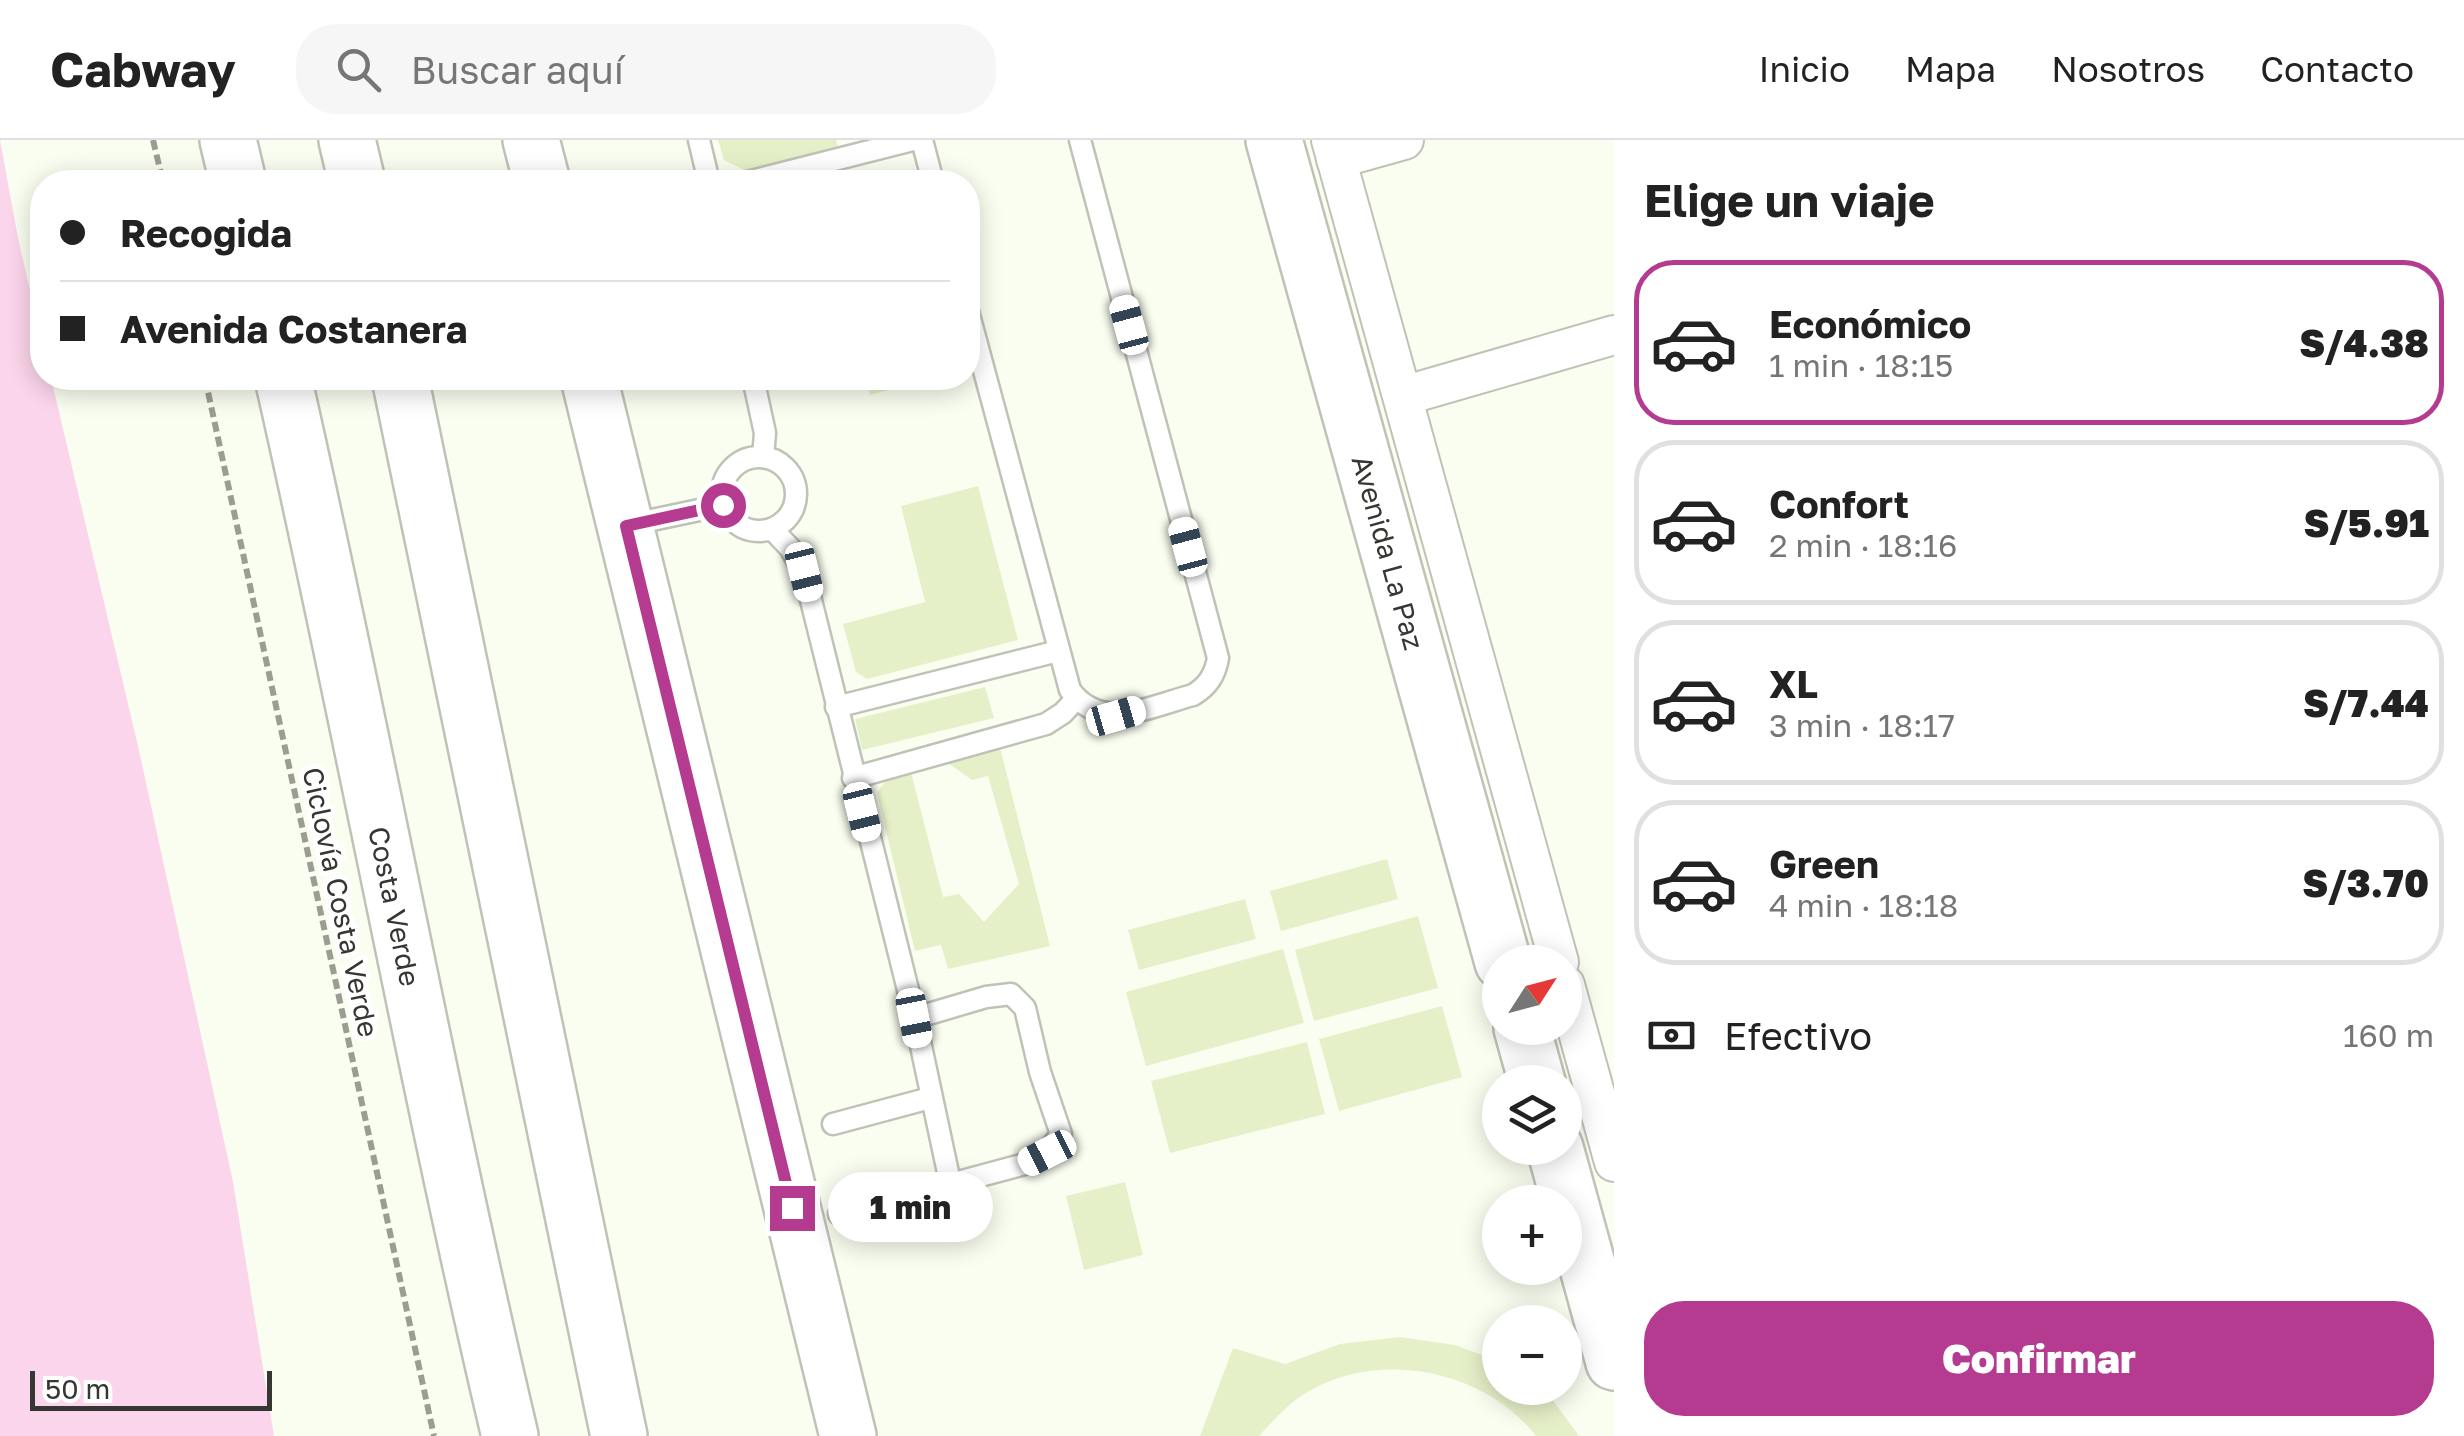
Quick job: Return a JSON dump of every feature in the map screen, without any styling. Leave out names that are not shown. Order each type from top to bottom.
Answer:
[{"type":"main road","points":[[228,140],[235,170]]},
{"type":"main road","points":[[348,140],[354,170]]},
{"type":"main road","points":[[531,140],[539,170]]},
{"type":"main road","name":"Avenida La Paz","points":[[1274,140],[1499,945]]},
{"type":"main road","name":"Costa Verde","points":[[286,390],[461,1230],[510,1436]]},
{"type":"main road","points":[[306,390],[321,466],[317,528]]},
{"type":"main road","points":[[389,390],[414,436]]},
{"type":"main road","points":[[403,390],[619,1436]]},
{"type":"main road","points":[[592,390],[848,1436]]},
{"type":"main road","points":[[1560,1165],[1614,1362]]},
{"type":"street","points":[[1334,150],[1404,140]]},
{"type":"street","name":"Avenida La Paz","points":[[1334,150],[1554,945]]},
{"type":"street","points":[[1402,396],[1614,335]]},
{"type":"street","points":[[1582,1045],[1613,1154]]},
{"type":"lane","points":[[700,140],[707,170]]},
{"type":"lane","points":[[794,170],[913,140]]},
{"type":"lane","points":[[922,140],[931,170]]},
{"type":"lane","points":[[980,356],[1065,680],[1076,699],[1094,712],[1116,716],[1193,695],[1210,680],[1218,658],[1080,140]]},
{"type":"lane","points":[[756,390],[765,433],[764,457]]},
{"type":"lane","points":[[764,457],[786,468],[796,491],[791,515],[772,530],[748,530],[729,516],[723,505],[724,481],[729,471],[751,458],[764,457]]},
{"type":"lane","points":[[626,526],[723,505]]},
{"type":"lane","points":[[772,530],[790,548],[804,572],[914,1018],[950,1182]]},
{"type":"lane","points":[[836,707],[1058,652]]},
{"type":"lane","points":[[853,778],[1046,724],[1063,714],[1076,699]]},
{"type":"lane","points":[[839,1214],[1026,1164],[1047,1153],[1061,1134],[1040,1072],[1025,1008],[1011,994],[986,997],[914,1018]]},
{"type":"lane","points":[[833,1124],[930,1098]]},
{"type":"path","points":[[154,140],[160,170]]},
{"type":"path","name":"Ciclovía Costa Verde","points":[[208,390],[434,1436]]},
{"type":"green space","points":[[718,140],[836,140],[838,147],[744,170],[724,160]]},
{"type":"green space","points":[[978,486],[1018,640],[867,679],[856,672],[843,624],[925,602],[901,506]]},
{"type":"green space","points":[[985,687],[994,718],[862,750],[855,719]]},
{"type":"green space","points":[[1000,747],[1050,946],[948,969],[941,945],[915,951],[877,793],[889,776],[911,772],[943,897],[959,894],[984,922],[1019,884],[988,776],[972,780],[945,761]]},
{"type":"green space","points":[[1387,859],[1398,899],[1281,931],[1270,891]]},
{"type":"green space","points":[[1245,899],[1256,939],[1139,970],[1128,930]]},
{"type":"green space","points":[[1418,916],[1438,988],[1314,1021],[1295,950]]},
{"type":"green space","points":[[1283,949],[1304,1023],[1146,1066],[1126,992]]},
{"type":"green space","points":[[1442,1006],[1462,1077],[1339,1111],[1319,1039]]},
{"type":"green space","points":[[1307,1042],[1325,1114],[1170,1153],[1151,1081]]},
{"type":"green space","points":[[1125,1182],[1143,1255],[1084,1270],[1066,1196]]},
{"type":"green space","points":[[1400,1337],[1455,1345],[1482,1355],[1482,1392],[1428,1373],[1396,1369],[1364,1372],[1333,1380],[1304,1394],[1259,1436],[1200,1436],[1233,1348],[1285,1364],[1340,1344]]},
{"type":"green space","points":[[1502,1405],[1556,1405],[1579,1436],[1536,1436]]},
{"type":"shaded area","points":[[0,140],[30,290],[30,390],[54,390],[138,746],[233,1182],[274,1436],[0,1436]]},
{"type":"route","points":[[723,505],[626,526],[792,1208]]}]
